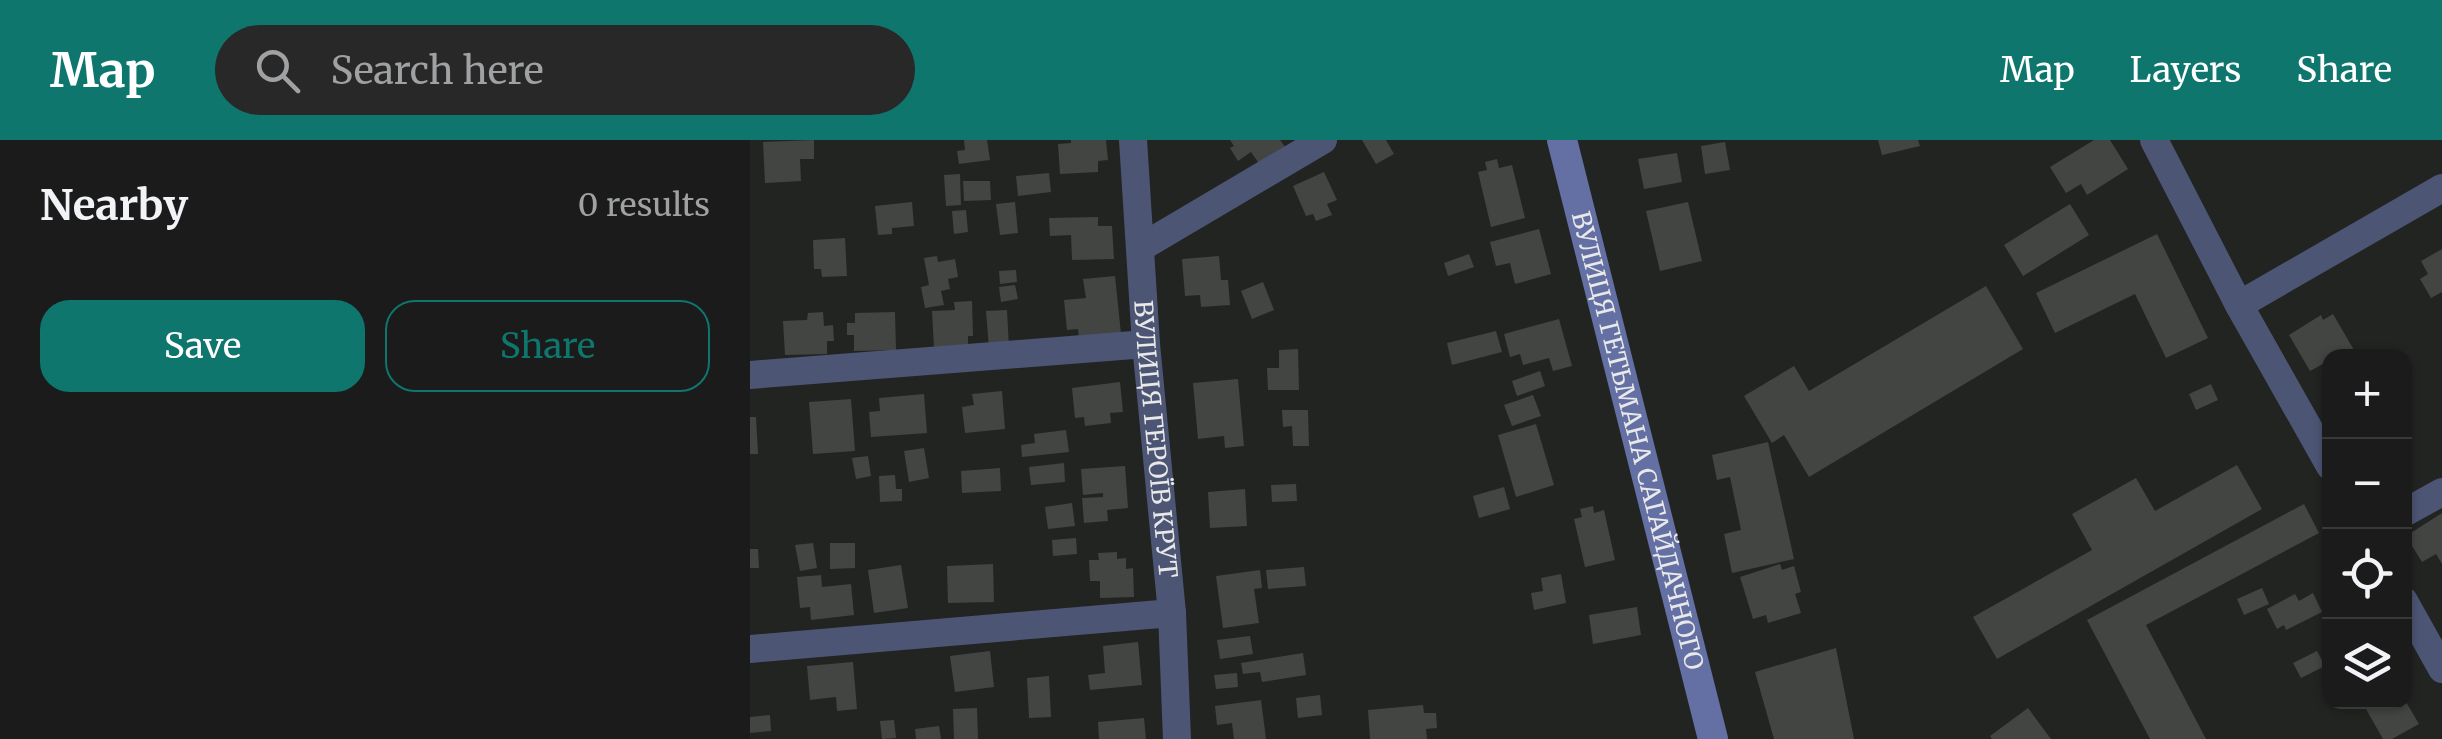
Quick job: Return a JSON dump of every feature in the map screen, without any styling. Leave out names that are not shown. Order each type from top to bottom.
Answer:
[{"type":"main road","name":"ВУЛИЦЯ ГЕТЬМАНА САГАЙДАЧНОГО","points":[[1562,140],[1713,739]]},
{"type":"street","name":"ВУЛИЦЯ ГЕРОЇВ КРУТ","points":[[1133,140],[1146,344],[1172,612],[1177,739]]},
{"type":"street","points":[[1140,248],[1323,140]]},
{"type":"street","points":[[2154,140],[2239,305],[2322,452]]},
{"type":"street","points":[[2239,305],[2442,188]]},
{"type":"street","points":[[750,375],[1146,344]]},
{"type":"street","points":[[2412,509],[2442,492]]},
{"type":"street","points":[[750,649],[1172,612]]},
{"type":"street","points":[[2412,615],[2442,669]]},
{"type":"building","points":[[814,140],[814,159],[800,159],[801,181],[765,183],[763,142]]},
{"type":"building","points":[[964,140],[987,140],[990,160],[959,164],[957,151],[965,150]]},
{"type":"building","points":[[1106,140],[1108,160],[1098,161],[1098,172],[1060,174],[1058,144]]},
{"type":"building","points":[[1230,140],[1280,140],[1286,148],[1260,165],[1251,152],[1238,161]]},
{"type":"building","points":[[1362,140],[1386,140],[1394,154],[1376,164]]},
{"type":"building","points":[[1878,140],[1918,140],[1920,146],[1882,155]]},
{"type":"building","points":[[2094,140],[2110,140],[2128,169],[2087,195],[2081,184],[2066,193],[2050,167]]},
{"type":"building","points":[[1725,142],[1730,170],[1705,174],[1701,146]]},
{"type":"building","points":[[1677,153],[1682,182],[1644,189],[1638,159]]},
{"type":"building","points":[[1497,159],[1499,168],[1512,165],[1525,218],[1491,227],[1478,172],[1487,170],[1485,162]]},
{"type":"building","points":[[1324,172],[1337,200],[1327,204],[1332,215],[1316,221],[1313,214],[1306,216],[1293,186]]},
{"type":"building","points":[[1049,173],[1051,192],[1018,196],[1016,176]]},
{"type":"building","points":[[960,174],[961,205],[946,206],[944,175]]},
{"type":"building","points":[[963,181],[990,181],[991,200],[964,201]]},
{"type":"building","points":[[912,202],[914,226],[892,228],[892,234],[878,235],[875,206]]},
{"type":"building","points":[[1015,202],[1018,233],[1000,235],[996,204]]},
{"type":"building","points":[[1688,202],[1702,261],[1660,271],[1646,211]]},
{"type":"building","points":[[2070,204],[2089,235],[2023,276],[2004,245]]},
{"type":"building","points":[[966,210],[968,232],[954,234],[952,211]]},
{"type":"building","points":[[1098,217],[1098,226],[1112,226],[1114,259],[1072,260],[1071,235],[1050,236],[1049,218]]},
{"type":"building","points":[[1539,229],[1551,274],[1515,284],[1510,263],[1496,266],[1490,242]]},
{"type":"building","points":[[2157,234],[2208,338],[2166,358],[2135,294],[2055,333],[2036,293]]},
{"type":"building","points":[[845,238],[847,276],[822,277],[821,269],[814,269],[813,240]]},
{"type":"building","points":[[2442,249],[2442,292],[2431,298],[2420,279],[2428,274],[2421,261]]},
{"type":"building","points":[[1469,254],[1474,267],[1448,276],[1444,263]]},
{"type":"building","points":[[937,256],[938,262],[955,259],[958,277],[948,279],[950,289],[941,291],[944,305],[925,308],[921,287],[929,285],[924,258]]},
{"type":"building","points":[[1219,256],[1221,280],[1228,280],[1230,305],[1201,307],[1200,295],[1185,296],[1182,259]]},
{"type":"building","points":[[1016,270],[1017,282],[1000,284],[999,271]]},
{"type":"building","points":[[1115,276],[1121,334],[1079,338],[1078,329],[1067,330],[1064,300],[1086,298],[1083,279]]},
{"type":"building","points":[[1263,282],[1274,310],[1252,319],[1241,291]]},
{"type":"building","points":[[1015,285],[1018,299],[1001,302],[999,287]]},
{"type":"building","points":[[1986,286],[2023,349],[1809,477],[1784,435],[1772,443],[1744,396],[1794,366],[1809,391]]},
{"type":"building","points":[[972,301],[973,336],[968,336],[968,346],[934,348],[932,311],[955,310],[954,302]]},
{"type":"building","points":[[1007,310],[1009,348],[989,349],[986,311]]},
{"type":"building","points":[[823,312],[824,326],[833,325],[834,341],[827,341],[827,354],[785,355],[783,321],[807,320],[808,313]]},
{"type":"building","points":[[895,312],[896,350],[854,351],[854,335],[847,335],[847,323],[855,323],[855,313]]},
{"type":"building","points":[[2333,314],[2353,349],[2322,349],[2322,364],[2310,371],[2289,335],[2321,315],[2323,320]]},
{"type":"building","points":[[1559,319],[1572,366],[1553,371],[1549,358],[1523,365],[1520,354],[1510,357],[1504,334]]},
{"type":"building","points":[[1496,331],[1502,352],[1452,365],[1447,343]]},
{"type":"building","points":[[1298,349],[1299,390],[1268,390],[1267,368],[1279,368],[1279,350]]},
{"type":"building","points":[[1540,371],[1545,386],[1517,396],[1512,381]]},
{"type":"building","points":[[1238,379],[1244,446],[1225,448],[1224,436],[1198,439],[1193,383]]},
{"type":"building","points":[[1120,382],[1123,412],[1110,413],[1111,423],[1085,426],[1084,417],[1075,418],[1072,388]]},
{"type":"building","points":[[2211,384],[2218,400],[2196,410],[2189,394]]},
{"type":"building","points":[[1002,391],[1005,429],[965,433],[962,407],[974,405],[972,394]]},
{"type":"building","points":[[924,394],[927,433],[871,437],[869,412],[880,411],[879,398]]},
{"type":"building","points":[[1533,395],[1541,416],[1512,426],[1504,405]]},
{"type":"building","points":[[851,399],[855,451],[813,454],[809,402]]},
{"type":"building","points":[[1282,410],[1308,410],[1309,446],[1293,446],[1292,426],[1283,427]]},
{"type":"building","points":[[750,417],[756,417],[758,454],[750,454]]},
{"type":"building","points":[[1536,424],[1554,485],[1516,497],[1498,435]]},
{"type":"building","points":[[1066,430],[1069,452],[1022,457],[1021,445],[1035,443],[1034,434]]},
{"type":"building","points":[[1768,442],[1794,559],[1732,573],[1724,534],[1741,530],[1730,477],[1717,480],[1712,455]]},
{"type":"building","points":[[924,448],[929,478],[909,482],[904,451]]},
{"type":"building","points":[[868,456],[871,476],[856,479],[852,458]]},
{"type":"building","points":[[1064,463],[1065,482],[1031,485],[1029,467]]},
{"type":"building","points":[[2237,465],[2262,509],[1997,659],[1973,617],[2092,550],[2072,514],[2136,478],[2155,511]]},
{"type":"building","points":[[1125,466],[1128,508],[1107,510],[1108,521],[1084,523],[1082,498],[1103,497],[1103,493],[1083,495],[1081,469]]},
{"type":"building","points":[[1000,468],[1001,491],[962,493],[961,471]]},
{"type":"building","points":[[895,475],[896,489],[902,489],[902,501],[880,502],[879,476]]},
{"type":"building","points":[[1296,484],[1297,501],[1272,502],[1271,485]]},
{"type":"building","points":[[1504,487],[1510,509],[1479,518],[1473,496]]},
{"type":"building","points":[[1245,489],[1247,526],[1210,528],[1208,492]]},
{"type":"building","points":[[1072,503],[1075,526],[1048,529],[1045,507]]},
{"type":"building","points":[[2304,504],[2319,533],[2146,625],[2206,739],[2150,739],[2087,620]]},
{"type":"building","points":[[1593,506],[1594,513],[1604,510],[1615,560],[1585,567],[1574,519],[1582,517],[1580,509]]},
{"type":"building","points":[[2442,513],[2442,564],[2436,554],[2422,562],[2412,546],[2412,532]]},
{"type":"building","points":[[1076,538],[1077,554],[1053,556],[1052,540]]},
{"type":"building","points":[[813,543],[817,568],[800,571],[795,545]]},
{"type":"building","points":[[830,543],[855,543],[855,568],[830,569]]},
{"type":"building","points":[[750,549],[758,549],[759,568],[750,568]]},
{"type":"building","points":[[1117,552],[1117,559],[1126,558],[1126,569],[1133,568],[1134,597],[1100,598],[1100,581],[1090,581],[1089,560],[1099,560],[1098,553]]},
{"type":"building","points":[[993,564],[994,602],[948,603],[947,566]]},
{"type":"building","points":[[1780,564],[1782,570],[1794,566],[1801,592],[1795,594],[1801,613],[1768,623],[1766,615],[1753,619],[1740,577]]},
{"type":"building","points":[[901,565],[908,608],[874,613],[868,570]]},
{"type":"building","points":[[1304,567],[1306,586],[1268,589],[1266,570]]},
{"type":"building","points":[[1260,570],[1262,588],[1254,589],[1259,623],[1223,628],[1216,576]]},
{"type":"building","points":[[1561,574],[1566,603],[1534,610],[1531,593],[1543,591],[1541,578]]},
{"type":"building","points":[[821,575],[822,587],[851,584],[854,615],[811,620],[810,607],[800,608],[797,577]]},
{"type":"building","points":[[2262,588],[2269,604],[2244,615],[2237,599]]},
{"type":"building","points":[[2313,593],[2322,612],[2286,630],[2284,625],[2277,629],[2267,609],[2295,594],[2299,601]]},
{"type":"building","points":[[1637,607],[1641,635],[1593,644],[1589,615]]},
{"type":"building","points":[[1250,636],[1253,654],[1220,659],[1217,640]]},
{"type":"building","points":[[1138,642],[1142,685],[1090,690],[1088,675],[1105,673],[1103,646]]},
{"type":"building","points":[[1836,648],[1854,739],[1774,739],[1755,672]]},
{"type":"building","points":[[990,651],[994,687],[955,692],[950,656]]},
{"type":"building","points":[[2317,651],[2322,668],[2301,678],[2293,663]]},
{"type":"building","points":[[1303,653],[1306,675],[1262,682],[1260,672],[1243,674],[1241,663]]},
{"type":"building","points":[[853,662],[857,709],[837,711],[836,697],[810,700],[807,666]]},
{"type":"building","points":[[1237,673],[1238,687],[1216,689],[1214,675]]},
{"type":"building","points":[[1049,676],[1051,717],[1029,718],[1027,678]]},
{"type":"building","points":[[1320,695],[1322,715],[1298,718],[1296,698]]},
{"type":"building","points":[[1261,700],[1266,739],[1234,739],[1232,723],[1217,725],[1215,706]]},
{"type":"building","points":[[1423,705],[1424,713],[1436,713],[1437,728],[1426,729],[1427,739],[1370,739],[1368,710]]},
{"type":"building","points":[[977,708],[978,739],[954,739],[953,709]]},
{"type":"building","points":[[2028,708],[2051,739],[1992,739],[1990,736]]},
{"type":"building","points":[[2366,709],[2410,709],[2419,724],[2392,739],[2383,739]]},
{"type":"building","points":[[770,715],[771,731],[750,733],[750,717]]},
{"type":"building","points":[[1144,718],[1146,739],[1099,739],[1098,722]]},
{"type":"building","points":[[894,720],[896,738],[882,739],[880,721]]},
{"type":"building","points":[[939,726],[941,739],[916,739],[915,729]]}]
